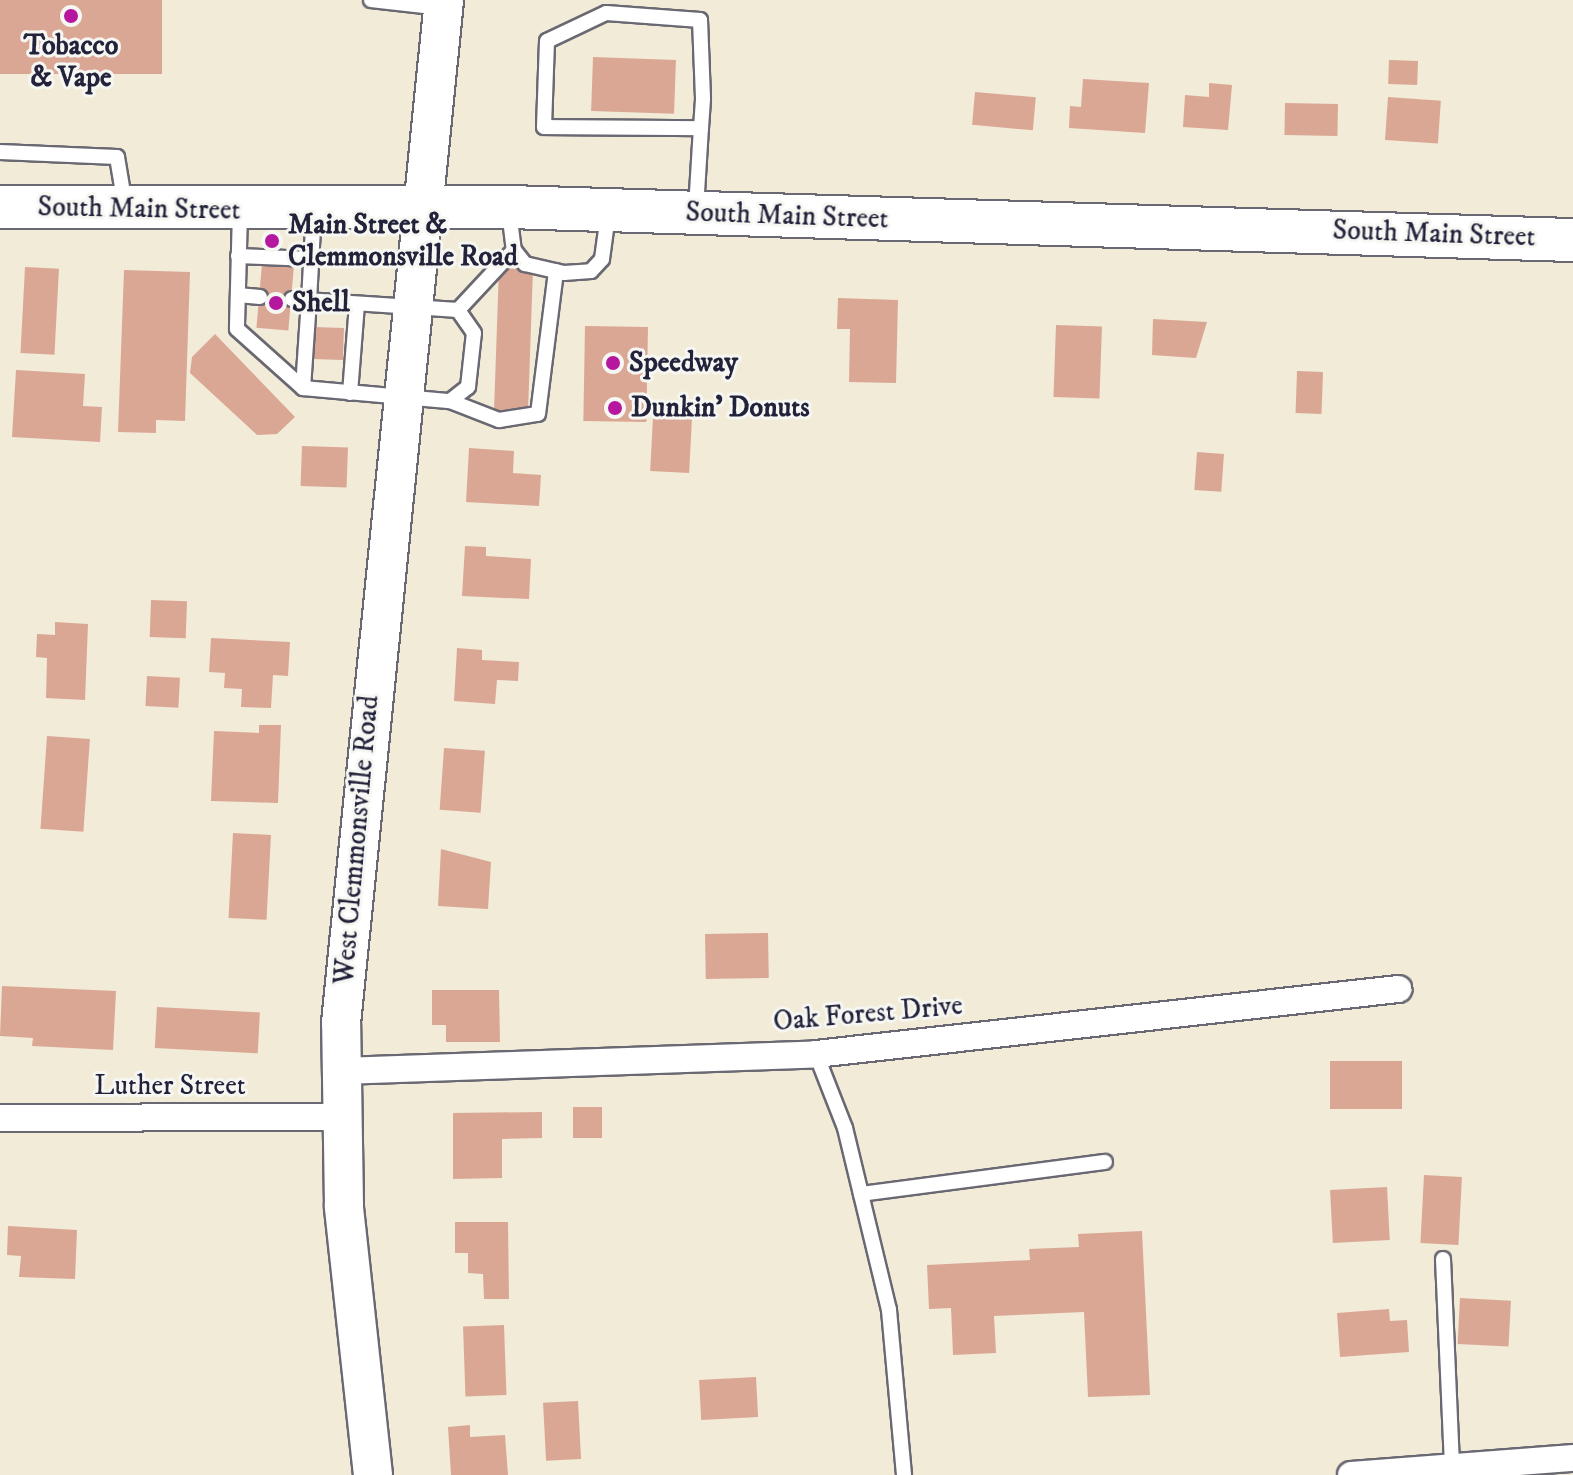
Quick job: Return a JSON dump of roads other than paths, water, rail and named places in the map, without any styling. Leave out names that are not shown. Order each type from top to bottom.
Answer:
[{"type":"main road","name":"West Clemmonsville Road","points":[[373,1475],[340,1117],[340,1071],[352,859],[443,4]]},
{"type":"main road","name":"South Main Street","points":[[0,207],[314,211],[509,207],[1573,240]]},
{"type":"street","name":"Oak Forest Drive","points":[[340,1071],[816,1054],[1398,989]]},
{"type":"street","name":"Luther Street","points":[[0,1118],[340,1117]]},
{"type":"street","points":[[1351,1475],[1573,1458]]},
{"type":"lane","points":[[371,0],[443,4]]},
{"type":"lane","points":[[695,214],[701,128],[700,20],[606,13],[547,41],[544,127],[701,128]]},
{"type":"lane","points":[[0,152],[117,157],[125,210]]},
{"type":"lane","points":[[509,207],[514,250],[525,264],[556,271],[591,271],[602,259],[608,211]]},
{"type":"lane","points":[[240,210],[237,329],[303,388],[450,401],[499,420],[538,414],[556,271]]},
{"type":"lane","points":[[303,388],[314,211]]},
{"type":"lane","points":[[458,310],[514,250]]},
{"type":"lane","points":[[238,256],[311,259]]},
{"type":"lane","points":[[238,295],[260,297]]},
{"type":"lane","points":[[292,299],[458,310]]},
{"type":"lane","points":[[350,393],[357,304]]},
{"type":"lane","points":[[450,401],[468,387],[474,333],[458,310]]},
{"type":"lane","points":[[816,1054],[861,1194],[899,1373],[904,1475]]},
{"type":"lane","points":[[861,1194],[1105,1162]]},
{"type":"lane","points":[[1443,1259],[1452,1467]]},
{"type":"place","name":"Tobacco & Vape","points":[[71,16]]},
{"type":"place","name":"Main Street & Clemmonsville Road","points":[[272,241]]},
{"type":"place","name":"Shell","points":[[276,303]]},
{"type":"place","name":"Speedway","points":[[613,363]]},
{"type":"place","name":"Dunkin' Donuts","points":[[615,408]]}]
